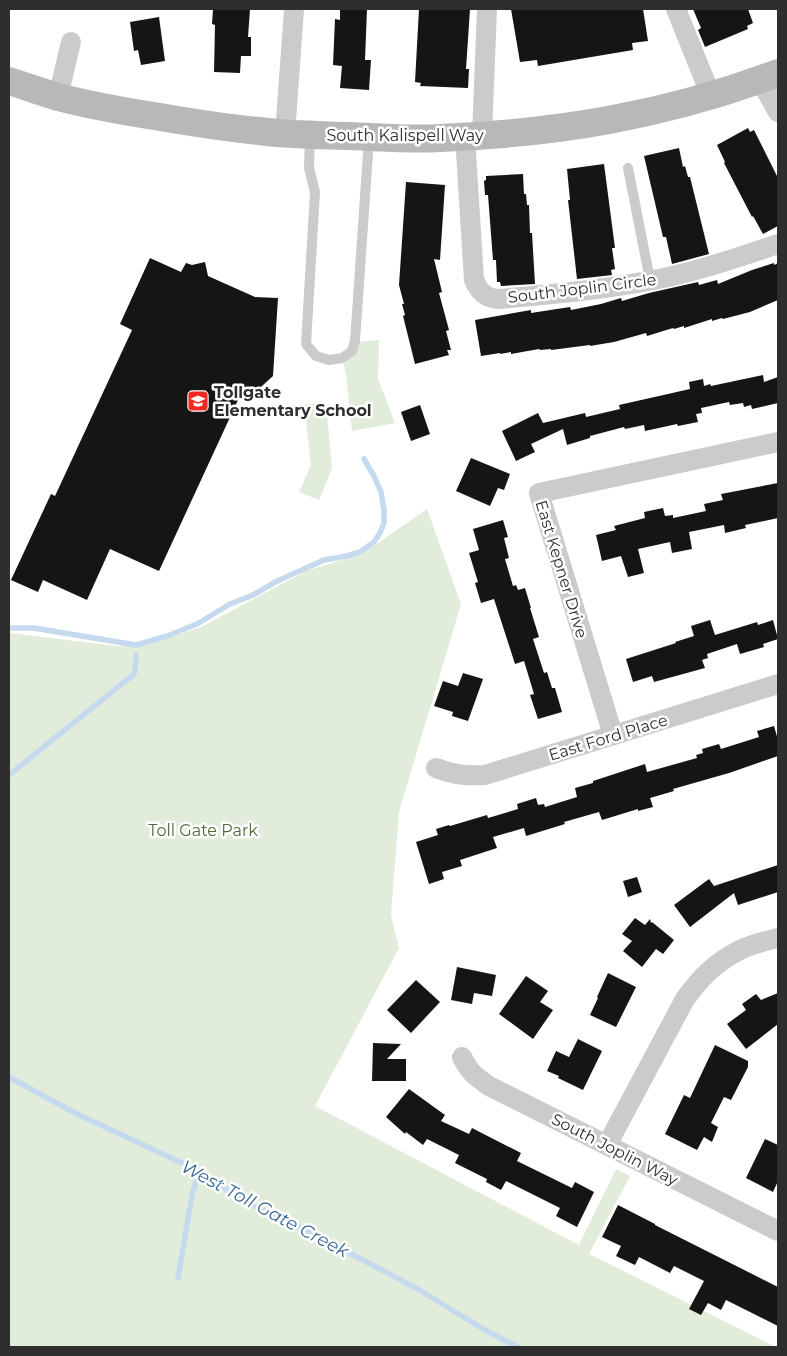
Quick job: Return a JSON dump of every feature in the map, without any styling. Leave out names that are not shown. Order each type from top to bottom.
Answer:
[{"type":"street","points":[[294,9],[298,134]]},
{"type":"street","name":"South Joplin Circle","points":[[487,9],[474,136],[474,280],[484,295],[498,299],[544,295],[650,280],[715,264],[778,244]]},
{"type":"street","points":[[676,9],[711,96]]},
{"type":"street","points":[[58,97],[71,42]]},
{"type":"street","points":[[769,76],[778,112]]},
{"type":"street","name":"South Kalispell Way","points":[[9,81],[58,97],[113,110],[186,122],[298,134],[440,138],[550,130],[600,123],[650,113],[711,96],[769,76]]},
{"type":"street","name":"East Kepner Drive","points":[[613,735],[539,493],[778,442]]},
{"type":"street","name":"East Ford Place","points":[[436,768],[452,774],[467,776],[485,774],[778,684]]},
{"type":"street","points":[[607,1145],[684,999],[700,978],[719,961],[742,949],[778,938]]},
{"type":"street","name":"South Joplin Way","points":[[462,1057],[468,1069],[489,1086],[778,1231]]},
{"type":"lane","points":[[298,134],[315,192],[306,344],[316,356],[329,360],[342,358],[352,351],[355,341],[369,137]]},
{"type":"lane","points":[[628,168],[650,280]]},
{"type":"green space","points":[[379,340],[378,379],[395,423],[352,431],[346,374],[342,358],[355,342]]},
{"type":"green space","points":[[326,403],[332,468],[319,500],[299,492],[311,465],[304,404]]},
{"type":"green space","name":"Toll Gate Park","points":[[427,509],[461,604],[399,812],[391,915],[399,948],[315,1106],[579,1245],[616,1169],[630,1176],[589,1254],[776,1347],[9,1347],[9,633],[117,646],[155,642],[199,628],[306,571],[362,554]]},
{"type":"building","points":[[213,9],[250,9],[248,37],[251,37],[251,56],[241,56],[240,73],[214,72],[215,25],[212,24]]},
{"type":"building","points":[[340,9],[367,9],[365,60],[371,60],[369,90],[340,88],[342,66],[333,65],[335,19],[340,20]]},
{"type":"building","points":[[419,9],[470,9],[466,69],[469,69],[468,88],[420,86],[421,83],[415,82]]},
{"type":"building","points":[[511,9],[643,9],[648,41],[632,43],[633,50],[538,66],[537,60],[520,62]]},
{"type":"building","points":[[693,9],[748,9],[753,23],[747,26],[748,29],[705,47],[698,30],[701,28]]},
{"type":"building","points":[[159,17],[165,61],[141,65],[138,50],[134,51],[130,22]]},
{"type":"building","points":[[748,128],[750,132],[754,130],[778,178],[778,226],[763,234],[724,163],[717,145]]},
{"type":"building","points":[[679,148],[683,167],[685,166],[688,177],[690,177],[709,254],[672,264],[666,237],[663,237],[644,156]]},
{"type":"building","points":[[604,164],[615,248],[612,248],[615,269],[611,270],[612,275],[577,279],[568,200],[570,200],[567,169]]},
{"type":"building","points":[[523,174],[524,194],[526,194],[527,205],[529,205],[535,284],[501,286],[500,282],[497,282],[496,260],[493,260],[488,195],[485,195],[484,181],[486,176]]},
{"type":"building","points":[[406,182],[445,185],[440,260],[434,259],[442,292],[439,293],[449,330],[446,331],[451,350],[447,350],[449,355],[415,364],[403,316],[405,315],[402,304],[404,304],[399,285]]},
{"type":"building","name":"Tollgate Elementary School","points":[[150,258],[181,272],[186,263],[192,265],[205,262],[208,276],[255,297],[278,298],[273,376],[252,395],[244,387],[159,571],[110,549],[87,600],[43,580],[38,592],[11,580],[51,494],[55,496],[132,330],[120,324]]},
{"type":"building","points":[[774,263],[774,265],[778,263],[778,300],[750,312],[712,321],[712,319],[684,328],[684,326],[673,328],[647,336],[646,333],[614,342],[590,346],[551,350],[539,349],[511,354],[511,352],[481,356],[475,320],[531,310],[531,313],[570,307],[571,310],[621,298],[622,301],[698,282],[699,285],[717,280],[718,284]]},
{"type":"building","points":[[763,375],[764,382],[778,377],[778,403],[752,409],[751,405],[744,407],[743,403],[730,405],[729,402],[701,408],[702,413],[696,414],[698,422],[678,426],[677,424],[645,431],[644,425],[625,429],[624,427],[590,436],[590,438],[567,445],[563,429],[531,444],[535,452],[516,461],[502,431],[538,413],[543,423],[585,413],[586,417],[620,409],[619,405],[690,389],[689,382],[703,379],[704,386],[710,384],[711,386]]},
{"type":"building","points":[[420,405],[430,434],[411,441],[401,412]]},
{"type":"building","points":[[471,458],[510,474],[504,490],[498,488],[490,506],[456,491]]},
{"type":"building","points":[[778,483],[778,518],[745,525],[746,528],[725,533],[724,525],[689,532],[692,549],[672,553],[670,542],[638,549],[644,573],[628,577],[621,556],[602,561],[596,535],[616,530],[614,526],[645,518],[644,512],[663,508],[665,516],[673,515],[673,518],[706,511],[704,504],[723,500],[721,494]]},
{"type":"building","points":[[503,520],[508,537],[504,538],[509,558],[505,559],[513,586],[516,585],[518,590],[525,588],[539,637],[533,639],[544,673],[547,672],[552,688],[555,688],[562,712],[538,719],[530,695],[534,694],[524,661],[515,664],[494,599],[481,603],[475,583],[478,582],[469,553],[479,550],[473,529]]},
{"type":"building","points":[[710,620],[715,635],[757,622],[758,625],[773,620],[778,639],[763,644],[764,647],[740,654],[737,644],[707,654],[708,658],[702,660],[705,668],[654,682],[652,676],[633,682],[626,659],[694,636],[691,626]]},
{"type":"building","points":[[463,673],[483,679],[468,721],[452,716],[453,712],[434,706],[443,681],[458,686]]},
{"type":"building","points":[[774,726],[778,740],[778,756],[650,798],[653,807],[638,811],[638,809],[602,820],[599,812],[526,836],[524,828],[493,837],[497,848],[460,860],[462,866],[442,872],[444,879],[429,884],[416,842],[438,835],[436,829],[487,815],[488,818],[518,809],[517,804],[536,798],[538,805],[544,804],[545,807],[577,797],[575,788],[593,783],[593,781],[645,764],[647,772],[697,758],[696,755],[703,753],[702,749],[719,744],[721,749],[759,737],[757,731]]},
{"type":"building","points":[[778,865],[778,892],[738,905],[734,893],[690,927],[674,905],[709,879],[714,886]]},
{"type":"building","points":[[637,877],[642,892],[628,897],[623,881]]},
{"type":"building","points":[[635,918],[645,925],[650,919],[651,923],[674,940],[663,954],[656,949],[642,967],[623,951],[632,941],[622,934]]},
{"type":"building","points":[[457,967],[496,975],[492,996],[474,993],[472,1004],[451,1000]]},
{"type":"building","points":[[608,973],[636,987],[616,1027],[590,1015]]},
{"type":"building","points":[[526,976],[548,991],[540,1002],[553,1010],[533,1039],[499,1014]]},
{"type":"building","points":[[416,980],[440,1002],[411,1033],[387,1010]]},
{"type":"building","points":[[778,993],[778,1024],[746,1049],[727,1024],[746,1010],[742,1004],[756,994],[761,1000]]},
{"type":"building","points":[[578,1039],[602,1051],[583,1090],[547,1071],[556,1051],[569,1057]]},
{"type":"building","points":[[373,1043],[401,1044],[387,1059],[406,1059],[406,1081],[372,1081]]},
{"type":"building","points":[[715,1045],[748,1061],[748,1067],[731,1100],[724,1097],[711,1123],[718,1127],[712,1142],[704,1137],[697,1150],[665,1134],[684,1095],[690,1098]]},
{"type":"building","points":[[409,1089],[445,1115],[441,1121],[469,1134],[472,1128],[521,1153],[517,1161],[572,1188],[575,1182],[594,1192],[577,1227],[556,1216],[560,1208],[506,1181],[501,1190],[486,1182],[487,1179],[455,1163],[459,1155],[427,1139],[423,1145],[406,1132],[405,1134],[386,1117]]},
{"type":"building","points":[[765,1139],[778,1145],[778,1181],[773,1192],[746,1178]]},
{"type":"building","points":[[618,1205],[778,1287],[778,1326],[726,1300],[721,1310],[708,1303],[701,1315],[689,1309],[704,1281],[674,1266],[670,1273],[639,1257],[635,1265],[616,1256],[621,1246],[602,1237]]},
{"type":"waterway","points":[[9,628],[34,628],[136,645],[167,636],[197,624],[230,604],[253,595],[277,581],[324,560],[360,552],[374,542],[384,523],[381,492],[364,459]]},
{"type":"waterway","points":[[9,775],[133,675],[136,655]]},
{"type":"waterway","name":"West Toll Gate Creek","points":[[9,1077],[75,1113],[199,1171],[244,1201],[304,1229],[416,1288],[483,1329],[518,1347]]},
{"type":"waterway","points":[[178,1278],[192,1195],[199,1171]]},
{"type":"place","name":"Tollgate Elementary School","points":[[198,401]]}]
